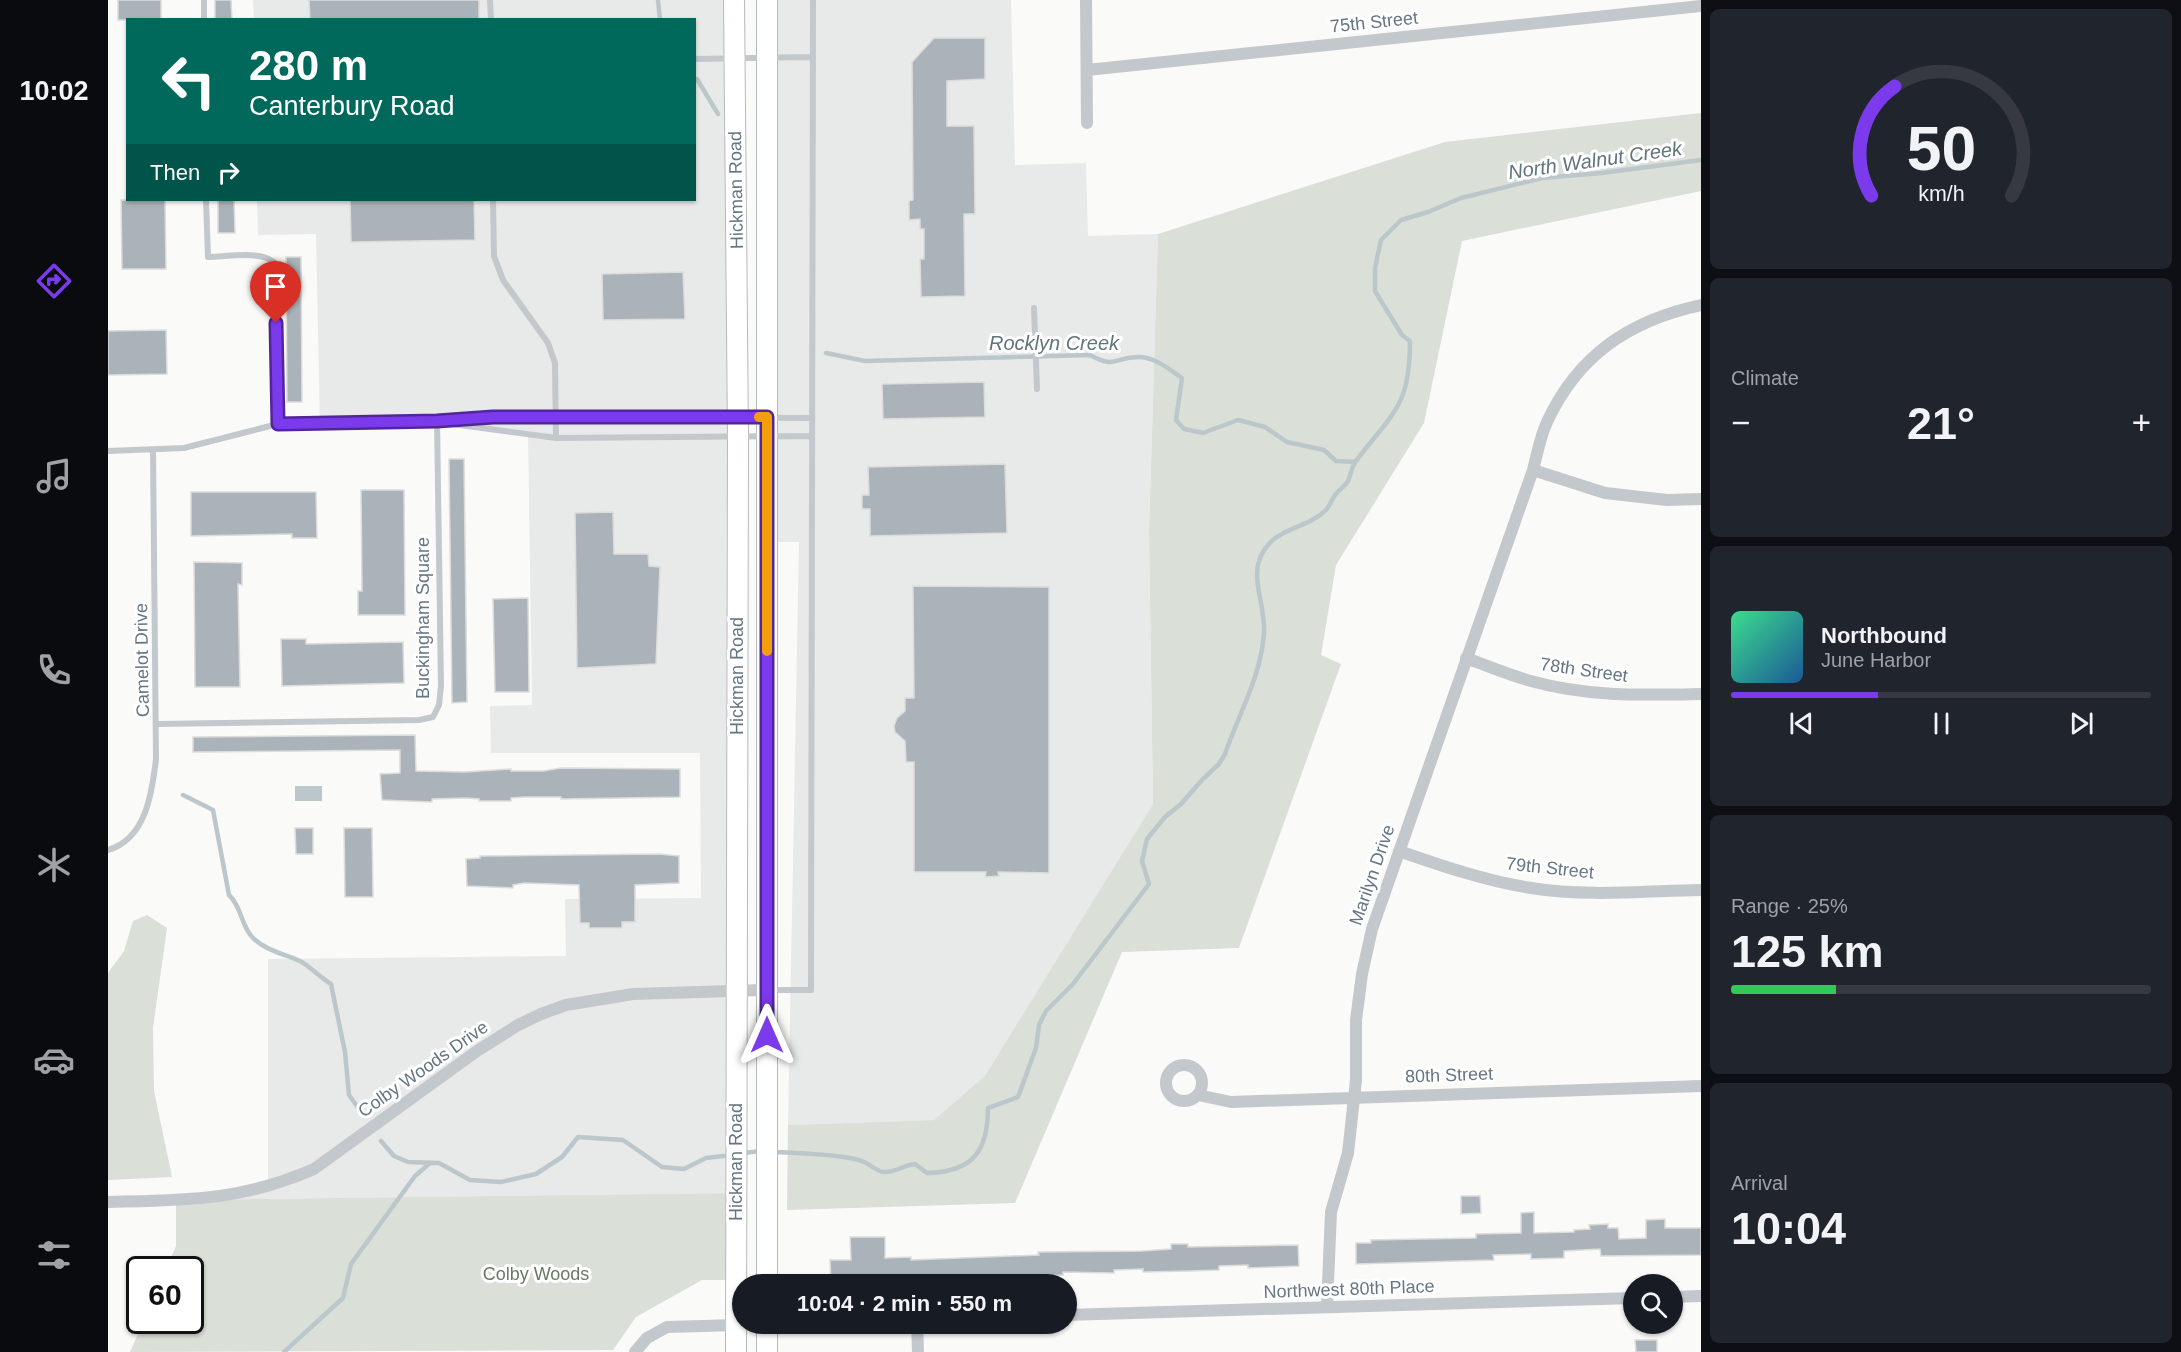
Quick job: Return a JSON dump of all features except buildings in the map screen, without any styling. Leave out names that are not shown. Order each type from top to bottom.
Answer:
[{"type":"main road","name":"Hickman Road","points":[[734,0],[738,427],[736,1274]]},
{"type":"main road","name":"Hickman Road","points":[[767,0],[767,1274]]},
{"type":"main road","name":"Hickman Road","points":[[736,1334],[736,1352]]},
{"type":"main road","points":[[767,1334],[767,1352]]},
{"type":"street","points":[[1086,0],[1088,123]]},
{"type":"street","name":"75th Street","points":[[1087,70],[1701,6]]},
{"type":"street","name":"Marilyn Drive","points":[[1327,1307],[1331,1212],[1348,1153],[1354,1096],[1356,1020],[1362,974],[1372,929],[1533,470],[1546,423],[1568,384],[1596,353],[1613,340],[1669,312],[1701,305]]},
{"type":"street","points":[[1533,470],[1615,495],[1656,500],[1701,500]]},
{"type":"street","name":"78th Street","points":[[1466,658],[1531,681],[1576,690],[1623,695],[1701,693]]},
{"type":"street","name":"79th Street","points":[[1399,851],[1472,875],[1532,888],[1580,893],[1701,890]]},
{"type":"street","name":"Colby Woods Drive","points":[[108,1202],[224,1197],[255,1191],[314,1169],[477,1051],[518,1025],[566,1005],[633,994],[767,990]]},
{"type":"street","name":"80th Street","points":[[1198,1095],[1231,1102],[1354,1096],[1701,1086]]},
{"type":"street","points":[[1683,1297],[1701,1296]]},
{"type":"street","name":"Northwest 80th Place","points":[[1077,1315],[1623,1298]]},
{"type":"street","points":[[635,1352],[647,1338],[667,1327],[732,1324]]},
{"type":"street","points":[[917,1334],[918,1352]]},
{"type":"lane","points":[[204,0],[204,18]]},
{"type":"lane","points":[[490,0],[491,18]]},
{"type":"lane","points":[[767,990],[811,990],[813,557],[810,418],[813,0]]},
{"type":"lane","points":[[696,59],[813,57]]},
{"type":"lane","points":[[206,201],[208,257],[250,255],[269,258],[274,262],[278,424]]},
{"type":"lane","points":[[493,201],[494,256],[503,280],[548,343],[555,363],[556,438]]},
{"type":"lane","points":[[1034,308],[1037,389]]},
{"type":"lane","points":[[108,451],[184,448],[278,424],[437,421],[472,417],[767,427],[811,436]]},
{"type":"lane","points":[[437,421],[556,438],[767,427],[810,418]]},
{"type":"lane","name":"Buckingham Square","points":[[158,724],[419,720],[429,719],[435,715],[439,705],[441,686],[437,421]]},
{"type":"lane","name":"Camelot Drive","points":[[108,850],[133,836],[153,790],[158,724],[153,450]]},
{"type":"shaded area","points":[[253,0],[734,0],[736,1193],[176,1200],[268,1186],[268,959],[566,956],[565,899],[701,898],[700,753],[491,753],[490,706],[532,705],[528,436],[437,421],[320,424],[316,234],[258,235],[257,201],[696,201],[696,18],[254,18]]},
{"type":"shaded area","points":[[767,0],[1011,0],[1015,165],[1086,163],[1088,236],[1158,234],[1149,531],[1153,804],[986,1076],[934,1120],[788,1125],[799,542],[767,542]]},
{"type":"shaded area","points":[[295,786],[322,786],[322,801],[295,801]]},
{"type":"green space","points":[[1701,113],[1701,191],[1462,241],[1424,423],[1336,565],[1321,655],[1341,664],[1239,948],[1122,952],[1015,1203],[787,1210],[788,1125],[934,1120],[985,1076],[1153,804],[1149,531],[1158,234],[1445,142]]},
{"type":"green space","points":[[147,915],[167,928],[153,1028],[154,1091],[172,1177],[108,1180],[108,973],[124,951],[133,921]]},
{"type":"green space","name":"Colby Woods","points":[[736,1193],[737,1274],[732,1274],[732,1280],[702,1280],[636,1317],[613,1350],[130,1352],[138,1334],[204,1334],[204,1256],[172,1256],[176,1246],[176,1200]]},
{"type":"waterway","name":"Rocklyn Creek","points":[[658,0],[660,18]]},
{"type":"waterway","name":"Rocklyn Creek","points":[[697,79],[718,114]]},
{"type":"waterway","name":"North Walnut Creek","points":[[773,1152],[842,1157],[865,1162],[883,1172],[915,1164],[927,1173],[943,1172],[966,1164],[981,1148],[985,1137],[988,1108],[1018,1097],[1036,1048],[1039,1025],[1046,1011],[1073,984],[1149,884],[1142,861],[1147,839],[1165,817],[1181,804],[1219,764],[1225,754],[1259,665],[1264,624],[1257,569],[1264,550],[1280,535],[1318,517],[1329,507],[1335,495],[1348,481],[1354,463],[1389,419],[1403,395],[1407,381],[1410,341],[1402,335],[1375,291],[1375,268],[1381,240],[1401,220],[1461,198],[1542,178],[1701,160]]},
{"type":"waterway","name":"Rocklyn Creek","points":[[826,353],[865,361],[1090,355],[1106,362],[1132,357],[1151,359],[1182,378],[1176,420],[1184,429],[1203,433],[1238,420],[1265,427],[1287,442],[1324,450],[1336,461],[1355,462]]},
{"type":"waterway","points":[[183,795],[213,810],[229,895],[237,905],[246,929],[265,947],[303,963],[331,984],[345,1052],[349,1095],[359,1109]]},
{"type":"waterway","name":"North Walnut Creek","points":[[381,1141],[394,1156],[408,1162],[439,1163],[470,1180],[501,1182],[536,1174],[562,1157],[578,1137],[623,1140],[662,1167],[684,1169],[706,1158],[732,1155]]},
{"type":"waterway","name":"North Walnut Creek","points":[[743,1153],[761,1151]]},
{"type":"waterway","name":"North Walnut Creek","points":[[284,1352],[343,1298],[351,1264],[415,1176],[430,1163]]},
{"type":"slow traffic","points":[[759,417],[767,417],[767,651]]},
{"type":"route","points":[[276,323],[278,424],[437,421],[493,417],[556,419],[767,417],[767,1035]]}]
